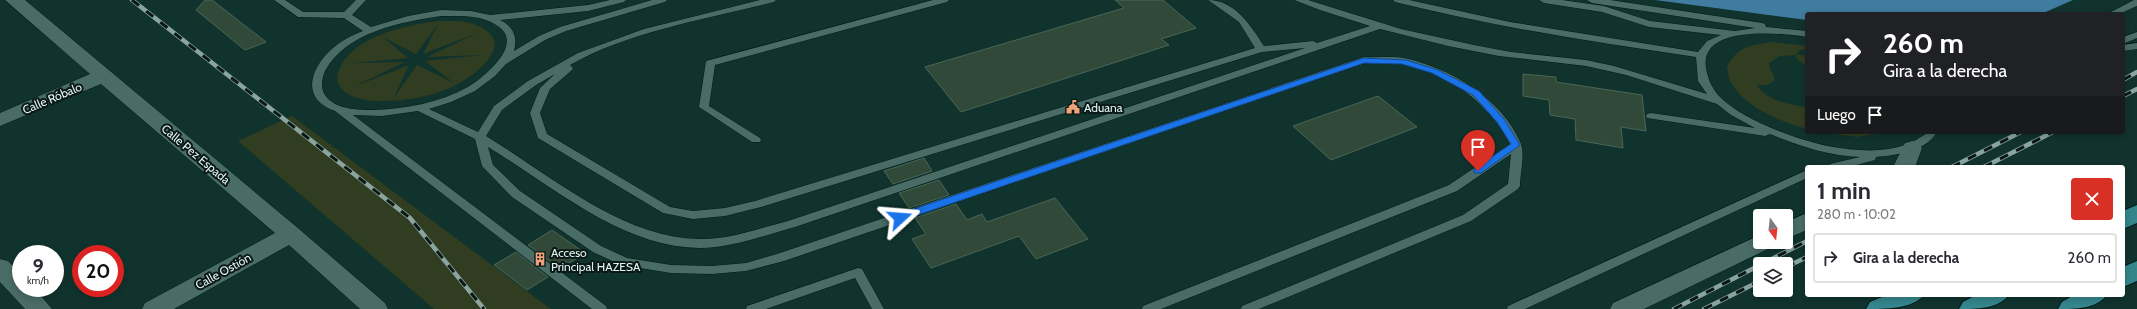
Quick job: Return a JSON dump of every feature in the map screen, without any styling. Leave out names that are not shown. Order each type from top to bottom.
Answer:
[{"type":"main road","points":[[2125,204],[2137,200]]},
{"type":"main road","points":[[2125,220],[2137,213]]},
{"type":"main road","points":[[2125,277],[2137,270]]},
{"type":"main road","points":[[1879,309],[1906,297]]},
{"type":"main road","points":[[1972,309],[1993,297]]},
{"type":"main road","points":[[2071,309],[2091,297]]},
{"type":"street","points":[[0,5],[14,0]]},
{"type":"street","name":"Calle Pez Espada","points":[[14,0],[291,234],[376,309]]},
{"type":"street","name":"Calle Róbalo","points":[[0,120],[103,76]]},
{"type":"street","points":[[1905,165],[1912,148]]},
{"type":"street","points":[[1793,228],[1805,222]]},
{"type":"street","name":"Calle Ostión","points":[[154,309],[291,234]]},
{"type":"street","points":[[1622,309],[1753,246]]},
{"type":"street","points":[[0,267],[40,309]]},
{"type":"lane","points":[[278,0],[301,15],[346,15],[370,31]]},
{"type":"lane","points":[[346,15],[361,0]]},
{"type":"lane","points":[[489,18],[581,9],[621,0]]},
{"type":"lane","points":[[336,107],[367,113],[388,113],[420,108],[447,100],[472,88],[491,76],[504,62],[542,38],[563,28],[662,0]]},
{"type":"lane","points":[[771,0],[647,31],[581,55],[532,83],[498,108],[480,137],[488,166],[516,194],[597,249],[626,262],[672,269],[712,270],[746,267],[780,258],[1364,60],[1403,61],[1435,71],[1476,93],[1501,120],[1516,145],[1514,186],[1467,218],[1247,309]]},
{"type":"lane","points":[[756,140],[704,107],[710,63],[944,0]]},
{"type":"lane","points":[[1213,0],[1242,20],[1261,50]]},
{"type":"lane","points":[[1299,0],[1382,25],[1500,53],[1597,65],[1653,78],[1720,102],[1745,120],[1778,135],[1814,147],[1851,153],[1885,153],[1912,148],[1930,134]]},
{"type":"lane","points":[[1398,0],[1446,13],[1528,29],[1700,55]]},
{"type":"lane","points":[[1544,0],[1604,9],[1649,24],[1734,33],[1764,30],[1803,33]]},
{"type":"lane","points":[[1592,0],[1724,19],[1803,33]]},
{"type":"lane","points":[[2116,12],[2137,2]]},
{"type":"lane","points":[[504,62],[511,48],[511,36],[503,25],[489,18],[467,13],[441,13],[411,17],[356,37],[335,52],[321,68],[316,83],[321,97],[600,309]]},
{"type":"lane","points":[[420,108],[480,137],[608,218],[661,238],[688,243],[723,241],[791,224],[1382,25]]},
{"type":"lane","points":[[1720,102],[1703,80],[1699,69],[1700,55],[1712,41],[1734,33]]},
{"type":"lane","points":[[2125,40],[2137,35]]},
{"type":"lane","points":[[581,55],[545,88],[535,113],[542,136],[667,210],[693,215],[725,212],[757,204],[1261,50],[1334,42]]},
{"type":"lane","points":[[2125,48],[2137,46]]},
{"type":"lane","points":[[1651,116],[1778,135]]},
{"type":"lane","points":[[1842,165],[1912,148],[1939,134]]},
{"type":"lane","points":[[1148,309],[1452,188],[1516,145]]},
{"type":"lane","points":[[1513,309],[1805,175]]},
{"type":"lane","points":[[752,309],[858,272],[878,309]]},
{"type":"green space","points":[[458,21],[476,25],[488,32],[494,39],[494,48],[491,56],[467,79],[448,89],[418,98],[396,101],[370,101],[349,95],[341,88],[338,80],[339,70],[348,56],[358,47],[384,33],[428,23]],"holes":[[[438,24],[423,54],[477,33],[427,57],[483,55],[425,61],[454,83],[417,65],[393,99],[409,65],[353,87],[405,62],[351,63],[408,58],[383,37],[416,54]]]},
{"type":"green space","points":[[1771,42],[1805,46],[1805,49],[1800,50],[1795,55],[1780,56],[1769,63],[1774,76],[1774,81],[1767,85],[1757,85],[1767,95],[1779,101],[1805,107],[1805,128],[1775,118],[1764,112],[1745,99],[1737,91],[1730,80],[1727,67],[1735,55],[1750,46]]},
{"type":"green space","points":[[1795,55],[1805,55],[1805,65],[1799,61]]},
{"type":"green space","points":[[292,116],[551,309],[434,309],[238,141]]},
{"type":"green space","points":[[1835,134],[1874,134],[1857,137]]},
{"type":"water","points":[[1655,0],[2073,0],[2046,12],[1805,12],[1805,20]]},
{"type":"building","points":[[205,0],[212,0],[266,42],[245,50],[196,10]]},
{"type":"building","points":[[1115,0],[1163,0],[1196,28],[1161,39],[1169,45],[961,112],[925,67],[1124,8]]},
{"type":"building","points":[[1523,74],[1556,77],[1556,82],[1642,95],[1646,131],[1621,127],[1623,148],[1576,140],[1575,119],[1550,115],[1549,100],[1523,96]]},
{"type":"building","points":[[1378,96],[1417,127],[1331,160],[1293,126]]},
{"type":"building","points":[[924,158],[932,171],[893,184],[884,171]]},
{"type":"building","points":[[939,180],[949,195],[909,208],[899,193]]},
{"type":"building","points":[[1055,198],[1088,239],[1036,259],[1019,236],[931,268],[912,239],[926,234],[915,218],[956,204],[967,220],[982,214],[987,222]]},
{"type":"building","points":[[552,230],[585,253],[560,269],[528,245]]},
{"type":"building","points":[[516,252],[548,277],[527,290],[494,265]]},
{"type":"railway","points":[[132,0],[410,218],[484,309]]},
{"type":"railway","points":[[2125,79],[2137,72]]},
{"type":"railway","points":[[2125,95],[2137,89]]},
{"type":"railway","points":[[1956,165],[2017,134]]},
{"type":"railway","points":[[1988,165],[2049,134]]},
{"type":"railway","points":[[1776,257],[1805,242]]},
{"type":"railway","points":[[1793,264],[1805,258]]},
{"type":"railway","points":[[1674,309],[1753,269]]},
{"type":"railway","points":[[1704,309],[1753,284]]},
{"type":"place","name":"Aduana","points":[[1073,107]]},
{"type":"place","name":"Acceso Principal HAZESA","points":[[540,259]]},
{"type":"route","points":[[900,218],[1364,60],[1403,61],[1435,71],[1476,93],[1501,120],[1516,145],[1478,171]]}]
